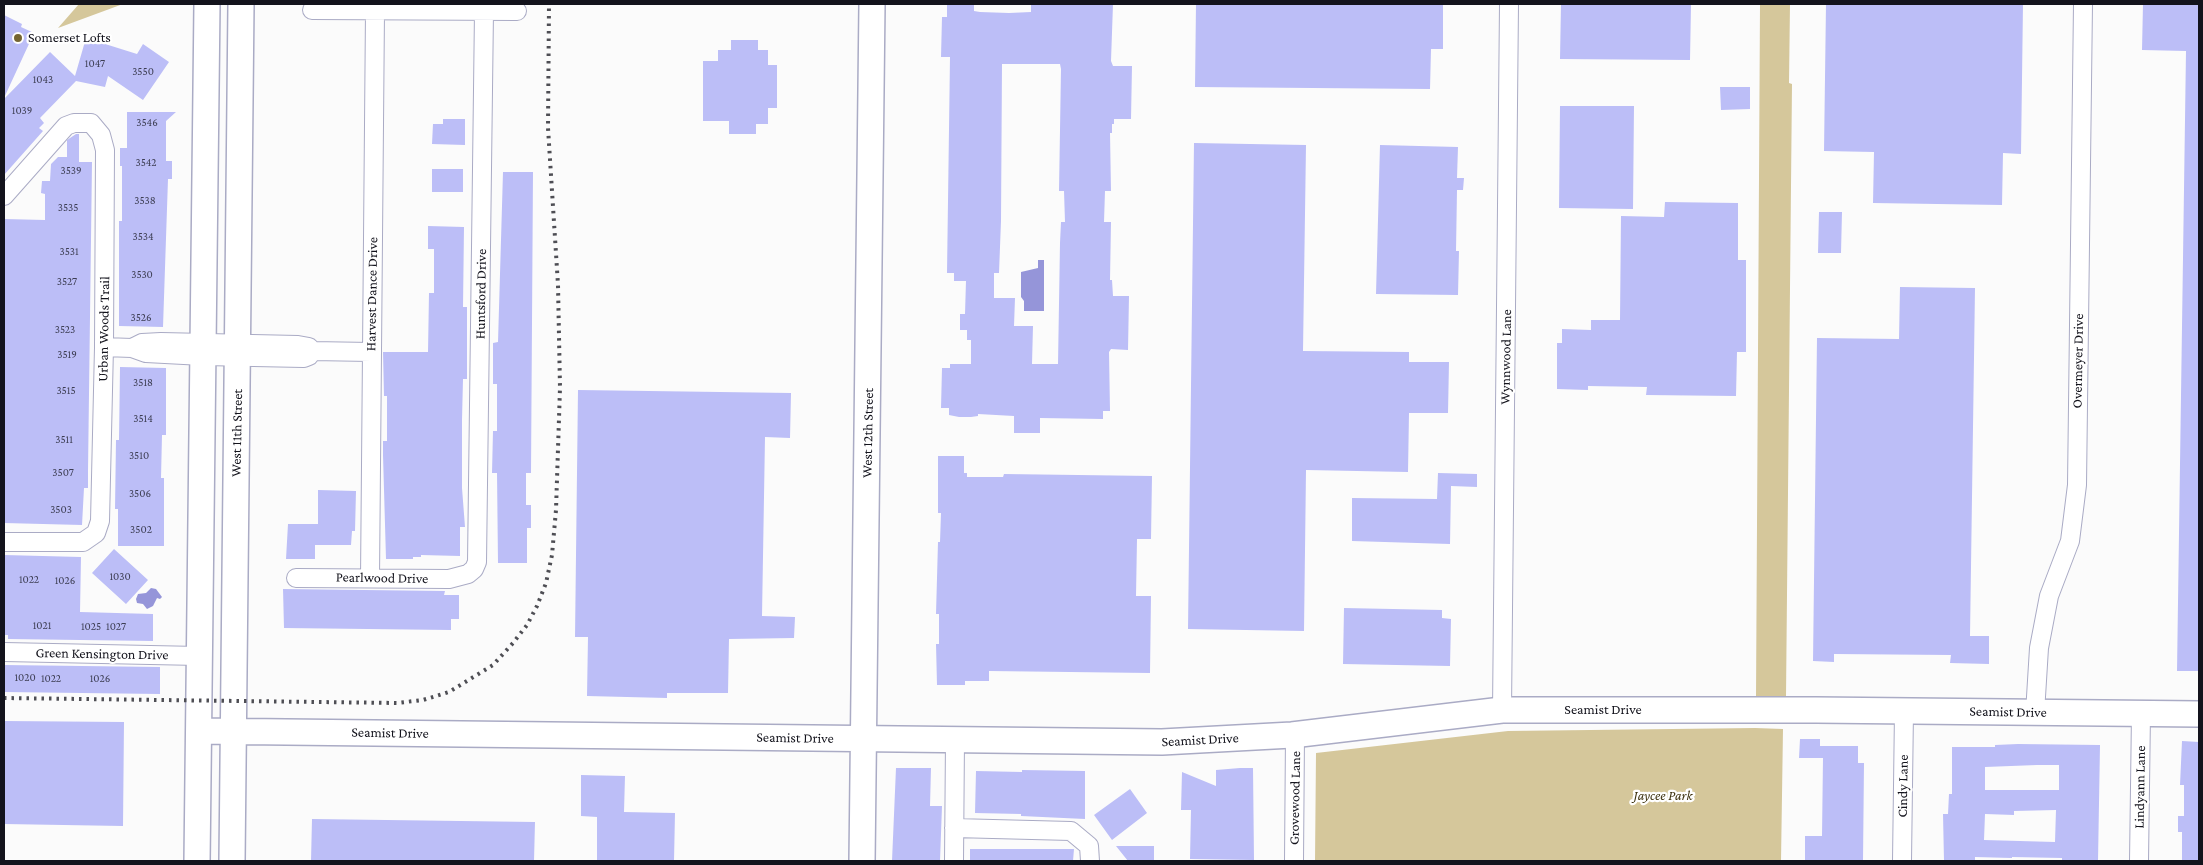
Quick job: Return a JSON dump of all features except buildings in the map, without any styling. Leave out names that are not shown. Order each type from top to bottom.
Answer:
[{"type":"street","name":"West 11th Street","points":[[207,4],[206,52],[220,350],[234,553],[232,861]]},
{"type":"street","name":"West 11th Street","points":[[197,861],[200,553],[220,350],[241,4]]},
{"type":"street","name":"West 12th Street","points":[[862,861],[872,4]]},
{"type":"street","name":"Wynnwood Lane","points":[[1502,710],[1510,4]]},
{"type":"street","name":"Overmeyer Drive","points":[[2035,713],[2039,648],[2049,596],[2070,541],[2077,485],[2083,4]]},
{"type":"street","points":[[312,10],[518,11]]},
{"type":"street","name":"Harvest Dance Drive","points":[[370,578],[375,10]]},
{"type":"street","name":"Huntsford Drive","points":[[468,574],[474,569],[478,553],[484,11]]},
{"type":"street","points":[[206,52],[239,52]]},
{"type":"street","name":"Urban Woods Trail","points":[[4,196],[66,126],[74,123],[90,123],[101,135],[105,150],[104,347],[101,515],[98,528],[92,537],[77,543],[4,542]]},
{"type":"street","points":[[104,347],[132,348],[145,342],[304,358],[309,356],[312,351],[371,352]]},
{"type":"street","points":[[200,553],[234,553]]},
{"type":"street","name":"Pearlwood Drive","points":[[296,578],[449,579],[468,574]]},
{"type":"street","name":"Green Kensington Drive","points":[[4,652],[200,656]]},
{"type":"street","name":"Seamist Drive","points":[[199,732],[1162,742],[1296,735],[1502,710],[2199,714]]},
{"type":"street","name":"Cindy Lane","points":[[1902,861],[1904,711]]},
{"type":"street","name":"Lindyann Lane","points":[[2139,861],[2141,714]]},
{"type":"street","name":"Grovewood Lane","points":[[1294,861],[1296,735]]},
{"type":"street","points":[[954,861],[955,740]]},
{"type":"street","points":[[954,828],[1071,831],[1089,846],[1090,861]]},
{"type":"green space","points":[[79,4],[123,4],[58,28]]},
{"type":"green space","points":[[1760,4],[1790,4],[1789,83],[1792,84],[1786,696],[1756,697]]},
{"type":"green space","name":"Jaycee Park","points":[[1783,729],[1781,861],[1315,861],[1316,753],[1508,731]]},
{"type":"water","points":[[1038,260],[1044,260],[1044,311],[1024,311],[1024,301],[1021,297],[1021,272],[1038,268]]},
{"type":"water","points":[[151,588],[156,589],[162,597],[160,599],[157,598],[153,606],[147,609],[143,604],[137,603],[136,599],[138,594],[146,593]]},
{"type":"railway","points":[[4,698],[397,703],[423,700],[449,692],[493,665],[513,643],[527,625],[546,583],[552,555],[556,510],[560,388],[558,285],[548,128],[549,4]]},
{"type":"place","name":"Somerset Lofts","points":[[18,38]]}]
